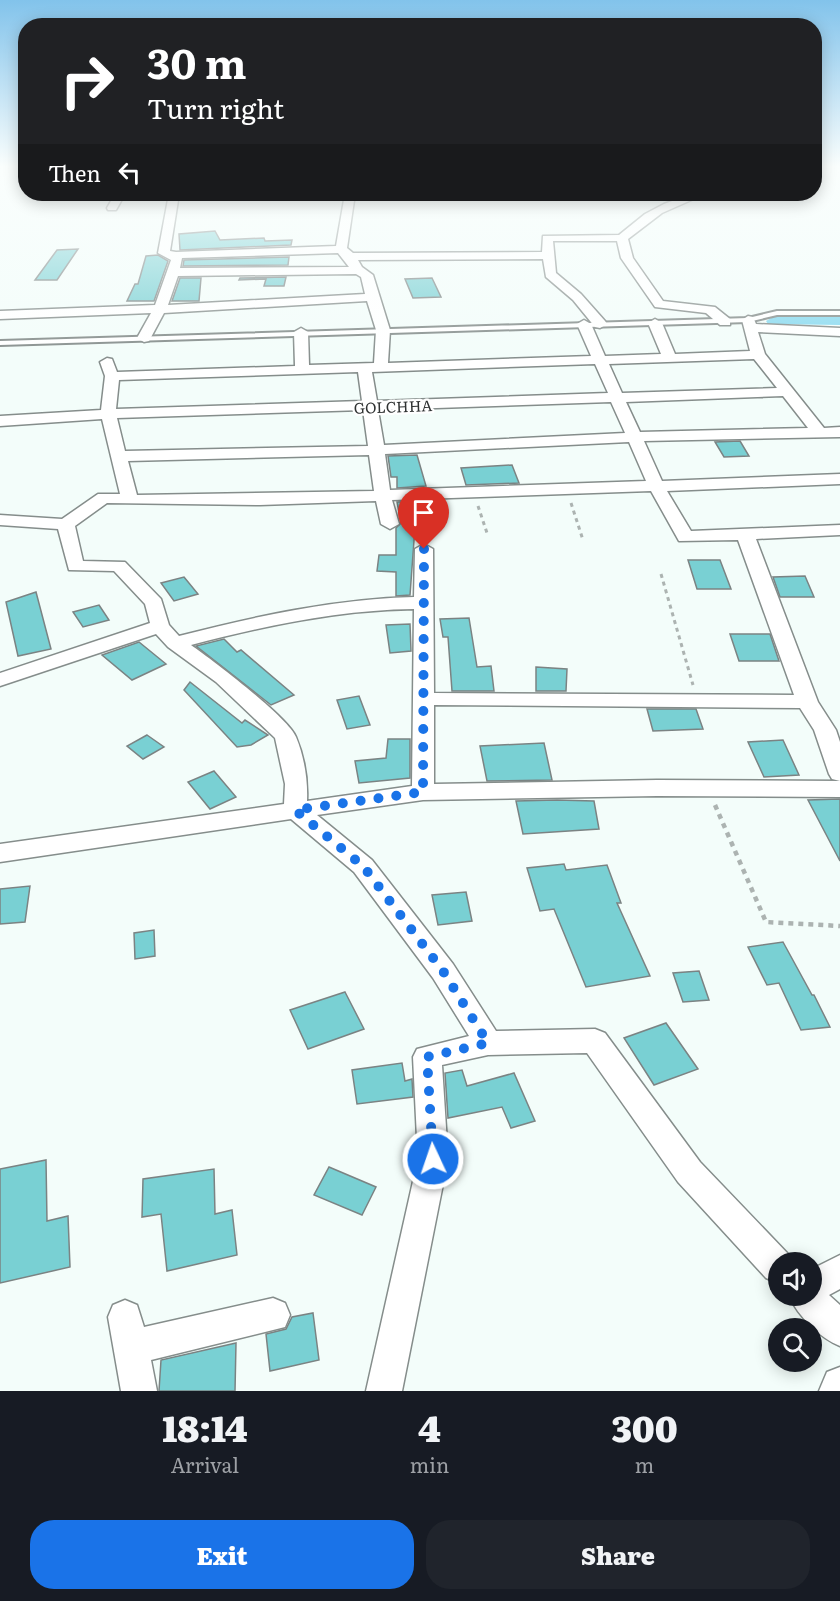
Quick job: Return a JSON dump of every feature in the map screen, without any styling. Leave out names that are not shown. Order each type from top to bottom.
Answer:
[{"type":"street","points":[[167,232],[164,252],[176,255],[345,253],[548,255]]},
{"type":"street","points":[[347,232],[345,253],[358,270],[367,275],[383,330],[373,369],[370,407],[383,496],[390,524]]},
{"type":"street","points":[[629,232],[622,238],[547,238],[550,274],[577,297],[592,324],[600,360],[615,397],[636,437],[656,486],[685,537],[840,530]]},
{"type":"street","points":[[622,238],[627,258],[659,304],[710,310],[725,322]]},
{"type":"street","points":[[144,338],[160,309],[177,260],[176,255]]},
{"type":"street","points":[[172,272],[358,270]]},
{"type":"street","points":[[0,315],[372,297]]},
{"type":"street","points":[[655,323],[670,358]]},
{"type":"street","points":[[819,432],[758,356],[749,324],[840,332]]},
{"type":"street","points":[[301,332],[302,368]]},
{"type":"street","points":[[130,500],[121,456],[108,414],[109,369],[373,369],[460,358],[600,360],[758,356]]},
{"type":"street","name":"GOLCHHA","points":[[0,421],[108,414],[786,392]]},
{"type":"street","points":[[121,456],[378,450],[636,437],[840,432]]},
{"type":"street","points":[[0,520],[66,524],[104,498],[130,500],[383,496],[840,479]]},
{"type":"street","points":[[66,524],[75,566],[119,566],[154,603],[168,634],[223,678],[285,736],[296,784],[295,810]]},
{"type":"street","points":[[746,534],[807,702],[825,730],[840,774]]},
{"type":"street","points":[[423,792],[424,549]]},
{"type":"street","points":[[0,680],[168,634],[246,625],[364,604],[424,603]]},
{"type":"street","points":[[423,699],[807,702]]},
{"type":"street","points":[[0,853],[423,792],[707,788],[840,789]]},
{"type":"street","points":[[295,810],[363,866],[443,971],[488,1043]]},
{"type":"street","points":[[384,1391],[433,1159],[427,1057],[488,1043],[595,1041],[689,1172],[768,1256]]},
{"type":"street","points":[[822,1281],[840,1271]]},
{"type":"street","points":[[816,1306],[840,1329]]},
{"type":"street","points":[[139,1391],[128,1332],[273,1315]]},
{"type":"street","points":[[837,1391],[840,1385]]},
{"type":"lane","points":[[0,342],[592,324],[725,322],[749,324],[777,313],[840,313]]},
{"type":"path","points":[[566,489],[583,540]]},
{"type":"path","points":[[474,491],[488,536]]},
{"type":"path","points":[[661,574],[691,672],[694,700]]},
{"type":"path","points":[[707,788],[766,922],[840,926]]},
{"type":"building","points":[[216,232],[220,240],[264,238],[265,241],[292,240],[291,245],[180,250],[179,234]]},
{"type":"building","points":[[78,249],[57,280],[35,280],[57,250]]},
{"type":"building","points":[[158,255],[168,261],[154,301],[127,301],[135,284],[138,284],[146,256]]},
{"type":"building","points":[[289,257],[288,265],[183,266],[184,260]]},
{"type":"building","points":[[286,277],[284,286],[264,286],[266,279],[239,280],[240,278]]},
{"type":"building","points":[[180,278],[201,278],[199,301],[172,301]]},
{"type":"building","points":[[432,278],[441,297],[413,298],[405,279]]},
{"type":"building","points":[[740,441],[749,456],[724,457],[715,442]]},
{"type":"building","points":[[417,455],[426,486],[397,488],[397,477],[391,477],[388,456]]},
{"type":"building","points":[[512,465],[519,483],[466,485],[461,468]]},
{"type":"building","points":[[430,501],[432,526],[415,527],[410,595],[396,596],[396,572],[377,571],[379,555],[396,555],[396,528],[401,523],[397,502]]},
{"type":"building","points":[[688,560],[720,560],[731,589],[697,589]]},
{"type":"building","points":[[805,576],[814,597],[780,597],[773,577]]},
{"type":"building","points":[[184,577],[198,594],[174,601],[161,583]]},
{"type":"building","points":[[36,592],[51,649],[18,656],[6,602]]},
{"type":"building","points":[[99,605],[109,620],[83,627],[73,612]]},
{"type":"building","points":[[469,618],[477,667],[491,666],[494,691],[452,691],[448,637],[443,637],[440,619]]},
{"type":"building","points":[[410,624],[411,651],[390,653],[386,625]]},
{"type":"building","points":[[730,634],[770,634],[779,661],[739,661]]},
{"type":"building","points":[[224,639],[237,652],[241,650],[294,695],[271,705],[196,646]]},
{"type":"building","points":[[139,642],[166,664],[132,680],[102,655]]},
{"type":"building","points":[[536,667],[567,669],[566,691],[536,691]]},
{"type":"building","points":[[190,682],[242,723],[245,720],[268,735],[251,745],[237,747],[184,690]]},
{"type":"building","points":[[359,696],[370,725],[347,729],[337,700]]},
{"type":"building","points":[[647,709],[696,709],[703,729],[653,731]]},
{"type":"building","points":[[147,735],[164,747],[143,759],[127,746]]},
{"type":"building","points":[[388,739],[410,739],[410,778],[359,783],[355,761],[386,758]]},
{"type":"building","points":[[783,740],[799,775],[764,777],[748,742]]},
{"type":"building","points":[[544,743],[552,780],[487,781],[480,746]]},
{"type":"building","points":[[214,771],[236,797],[210,809],[188,782]]},
{"type":"building","points":[[840,799],[840,861],[808,800]]},
{"type":"building","points":[[516,801],[594,801],[599,829],[523,834]]},
{"type":"building","points":[[564,864],[566,870],[607,865],[621,903],[617,903],[650,976],[586,987],[554,909],[540,911],[527,868]]},
{"type":"building","points":[[30,886],[25,922],[0,924],[0,889]]},
{"type":"building","points":[[466,892],[472,921],[438,925],[432,895]]},
{"type":"building","points":[[154,930],[155,956],[135,959],[134,933]]},
{"type":"building","points":[[783,942],[830,1027],[801,1030],[779,983],[767,985],[748,947]]},
{"type":"building","points":[[699,971],[709,1000],[683,1002],[673,973]]},
{"type":"building","points":[[345,992],[364,1029],[308,1049],[290,1010]]},
{"type":"building","points":[[666,1023],[698,1069],[654,1085],[624,1038]]},
{"type":"building","points":[[402,1063],[405,1081],[412,1079],[413,1097],[357,1104],[352,1070]]},
{"type":"building","points":[[462,1070],[467,1086],[514,1073],[535,1121],[511,1128],[502,1107],[448,1118],[445,1073]]},
{"type":"building","points":[[46,1160],[47,1221],[68,1216],[70,1267],[0,1283],[0,1169]]},
{"type":"building","points":[[329,1167],[376,1187],[362,1215],[314,1195]]},
{"type":"building","points":[[214,1169],[215,1214],[232,1210],[237,1255],[167,1271],[161,1214],[142,1217],[143,1179]]},
{"type":"building","points":[[313,1313],[319,1360],[270,1371],[266,1334],[286,1329],[292,1317]]},
{"type":"building","points":[[236,1343],[235,1391],[159,1391],[161,1360]]},
{"type":"waterway","points":[[773,321],[840,321]]},
{"type":"route","points":[[424,549],[423,792],[295,810],[363,866],[443,971],[488,1043],[427,1057],[433,1159]]}]
